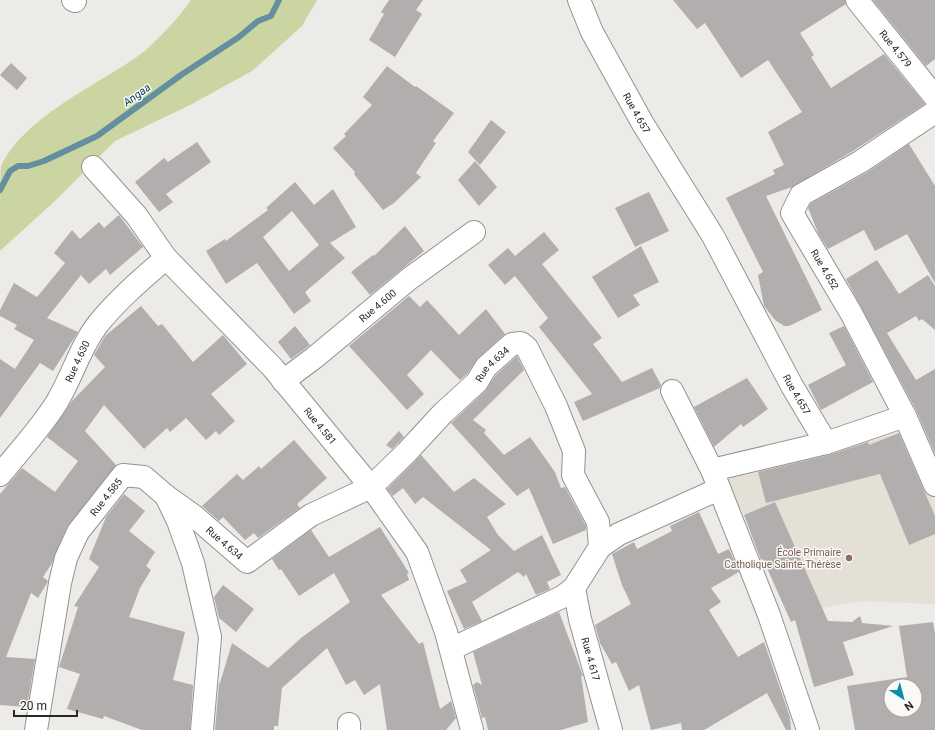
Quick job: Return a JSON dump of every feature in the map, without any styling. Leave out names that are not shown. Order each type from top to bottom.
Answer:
[{"type":"street","name":"Rue 4.657","points":[[579,0],[592,32],[643,124],[713,236],[792,386],[826,443]]},
{"type":"street","name":"Rue 4.579","points":[[857,0],[935,97]]},
{"type":"street","name":"Rue 4.652","points":[[934,478],[905,416],[851,313],[792,213],[801,195],[860,162],[935,112]]},
{"type":"street","name":"Rue 4.581","points":[[93,168],[136,215],[166,258],[283,381],[371,488],[416,552],[446,632],[472,730]]},
{"type":"street","name":"Rue 4.600","points":[[283,381],[314,358],[409,279],[474,232]]},
{"type":"street","name":"Rue 4.630","points":[[0,475],[56,404],[69,381],[89,336],[98,324],[120,299],[166,258]]},
{"type":"street","name":"Rue 4.634","points":[[166,496],[194,516],[247,562],[311,515],[371,488],[443,413],[477,382],[486,367],[512,344],[521,343],[527,348],[556,406],[569,438],[574,451],[573,475],[598,522],[600,547]]},
{"type":"street","points":[[672,391],[716,479],[769,615],[808,730]]},
{"type":"street","points":[[450,649],[544,606],[574,588],[600,547],[619,534],[716,479],[905,416]]},
{"type":"street","name":"Rue 4.585","points":[[36,730],[60,582],[66,558],[78,532],[123,475],[144,477],[166,496],[178,521],[193,563],[201,602],[210,630],[202,730]]},
{"type":"street","name":"Rue 4.617","points":[[574,588],[580,619],[611,730]]},
{"type":"shaded area","name":"École Primaire Catholique Sainte-Thérèse","points":[[905,431],[935,503],[935,604],[863,601],[822,608],[744,515],[724,477]]},
{"type":"green space","points":[[191,0],[317,0],[302,26],[252,71],[190,105],[115,141],[56,200],[0,251],[1,166],[11,149],[25,133],[60,105],[141,54],[165,32]]},
{"type":"building","points":[[389,0],[423,0],[416,10],[422,14],[395,57],[369,40],[384,14],[381,12]]},
{"type":"building","points":[[673,0],[845,0],[846,4],[800,33],[814,55],[811,57],[831,88],[884,54],[925,104],[853,151],[792,187],[766,196],[822,310],[789,326],[784,326],[775,320],[764,306],[758,275],[763,272],[726,198],[775,174],[773,170],[784,165],[768,132],[802,112],[768,60],[741,78],[705,23],[697,29]]},
{"type":"building","points":[[873,0],[935,0],[935,59],[926,66]]},
{"type":"building","points":[[11,63],[27,78],[17,90],[0,75]]},
{"type":"building","points":[[387,66],[454,113],[433,141],[436,143],[416,173],[421,177],[394,203],[383,210],[354,174],[355,172],[333,148],[346,136],[344,134],[372,105],[363,97]]},
{"type":"building","points":[[491,120],[506,132],[480,165],[468,152]]},
{"type":"building","points":[[197,142],[211,162],[166,194],[173,202],[159,212],[135,182],[164,158],[168,162]]},
{"type":"building","points":[[909,144],[935,186],[935,283],[907,234],[875,251],[864,230],[828,249],[819,235],[808,208],[810,204],[866,173]]},
{"type":"building","points":[[475,161],[497,187],[479,206],[458,180]]},
{"type":"building","points":[[295,182],[314,205],[333,189],[356,227],[330,243],[345,258],[305,292],[311,301],[294,314],[257,263],[226,284],[206,251],[225,239],[226,241],[268,210],[266,208]],"holes":[[[292,211],[319,245],[289,271],[263,237]]]},
{"type":"building","points":[[649,192],[669,231],[635,247],[615,208]]},
{"type":"building","points":[[119,215],[143,247],[110,275],[106,269],[89,284],[81,275],[47,318],[78,332],[53,371],[40,363],[0,418],[0,359],[15,369],[34,340],[14,329],[17,325],[0,316],[0,310],[14,283],[37,297],[65,263],[54,253],[72,230],[80,239],[99,222],[104,228]]},
{"type":"building","points":[[405,226],[424,251],[370,295],[351,272],[373,255],[374,256]]},
{"type":"building","points":[[544,232],[559,250],[542,264],[602,338],[593,344],[622,382],[652,368],[661,385],[660,388],[583,421],[574,402],[592,394],[539,327],[548,318],[515,276],[505,285],[488,265],[508,248],[515,256]]},
{"type":"building","points":[[641,246],[659,282],[633,295],[640,305],[618,318],[592,277]]},
{"type":"building","points":[[877,260],[899,294],[928,275],[935,286],[935,330],[922,319],[919,321],[916,316],[887,333],[916,380],[935,369],[935,454],[916,410],[846,279]]},
{"type":"building","points":[[409,296],[420,307],[427,300],[459,335],[486,309],[505,334],[478,358],[467,374],[460,380],[431,350],[407,375],[424,394],[407,410],[349,346]]},
{"type":"building","points":[[141,306],[158,326],[162,324],[193,362],[223,335],[247,364],[211,394],[235,421],[219,435],[216,431],[206,440],[186,418],[170,432],[167,428],[144,449],[104,405],[85,431],[116,465],[67,527],[52,563],[43,577],[48,581],[38,598],[31,593],[6,657],[35,659],[27,707],[0,705],[0,494],[22,468],[55,492],[78,461],[47,437],[72,401],[105,367],[94,355],[105,336]]},
{"type":"building","points":[[295,326],[310,345],[291,359],[278,342]]},
{"type":"building","points":[[844,326],[873,382],[821,410],[808,385],[846,365],[829,333]]},
{"type":"building","points":[[517,356],[524,370],[473,420],[486,430],[484,433],[504,455],[530,437],[555,472],[561,488],[565,487],[586,526],[586,530],[553,544],[529,488],[517,496],[451,423],[485,391],[496,375]]},
{"type":"building","points":[[747,378],[768,409],[743,427],[741,424],[714,447],[694,407]]},
{"type":"building","points":[[399,431],[404,437],[392,449],[386,445]]},
{"type":"building","points":[[899,433],[935,516],[935,534],[909,545],[880,474],[766,503],[758,472],[829,455],[868,442],[869,445]]},
{"type":"building","points":[[294,440],[327,478],[297,504],[300,508],[258,538],[254,533],[245,540],[223,517],[219,521],[202,506],[237,474],[243,480],[259,466],[261,469]]},
{"type":"building","points":[[421,455],[454,492],[474,478],[506,504],[487,517],[498,535],[514,551],[542,535],[561,575],[547,582],[550,589],[536,595],[526,574],[524,577],[518,572],[472,602],[482,621],[464,629],[447,591],[467,582],[460,570],[491,550],[423,497],[415,504],[403,488],[393,496],[387,489]]},
{"type":"building","points":[[124,494],[145,511],[129,531],[155,552],[146,566],[151,570],[140,588],[129,617],[185,632],[173,680],[193,685],[190,730],[142,730],[104,716],[103,719],[67,709],[80,674],[59,667],[78,607],[74,606],[99,567],[89,559],[106,517]]},
{"type":"building","points":[[775,502],[828,621],[852,622],[860,616],[862,623],[893,626],[843,642],[854,675],[814,687],[795,620],[791,622],[763,559],[761,560],[744,515]]},
{"type":"building","points":[[699,512],[718,554],[729,549],[739,572],[711,588],[721,602],[709,610],[738,657],[764,642],[790,717],[791,730],[786,730],[767,693],[704,730],[682,730],[681,723],[651,730],[639,685],[629,691],[616,662],[612,664],[600,643],[595,625],[631,604],[622,585],[612,554],[634,542],[637,549],[672,531],[670,526]]},
{"type":"building","points":[[380,527],[409,573],[407,574],[409,580],[381,595],[419,644],[423,642],[440,709],[451,701],[456,718],[446,730],[387,730],[380,684],[364,695],[355,680],[346,685],[327,648],[282,688],[278,726],[274,726],[274,730],[215,730],[219,683],[232,643],[268,668],[301,638],[350,602],[334,573],[299,596],[281,569],[279,570],[272,559],[311,530],[329,557]]},
{"type":"building","points":[[223,585],[254,609],[236,632],[219,618],[214,597]]},
{"type":"building","points":[[559,612],[583,676],[581,676],[588,722],[561,730],[488,730],[485,717],[482,718],[473,685],[477,682],[482,685],[473,652]]},
{"type":"building","points":[[933,622],[935,633],[935,730],[855,730],[847,686],[883,681],[883,718],[923,718],[923,678],[900,678],[907,677],[899,626]]},
{"type":"waterway","name":"Angaa","points":[[0,190],[10,171],[18,166],[28,166],[44,161],[97,136],[181,75],[239,37],[258,21],[271,16],[279,0]]},
{"type":"place","name":"École Primaire Catholique Sainte-Thérèse","points":[[849,558]]}]
